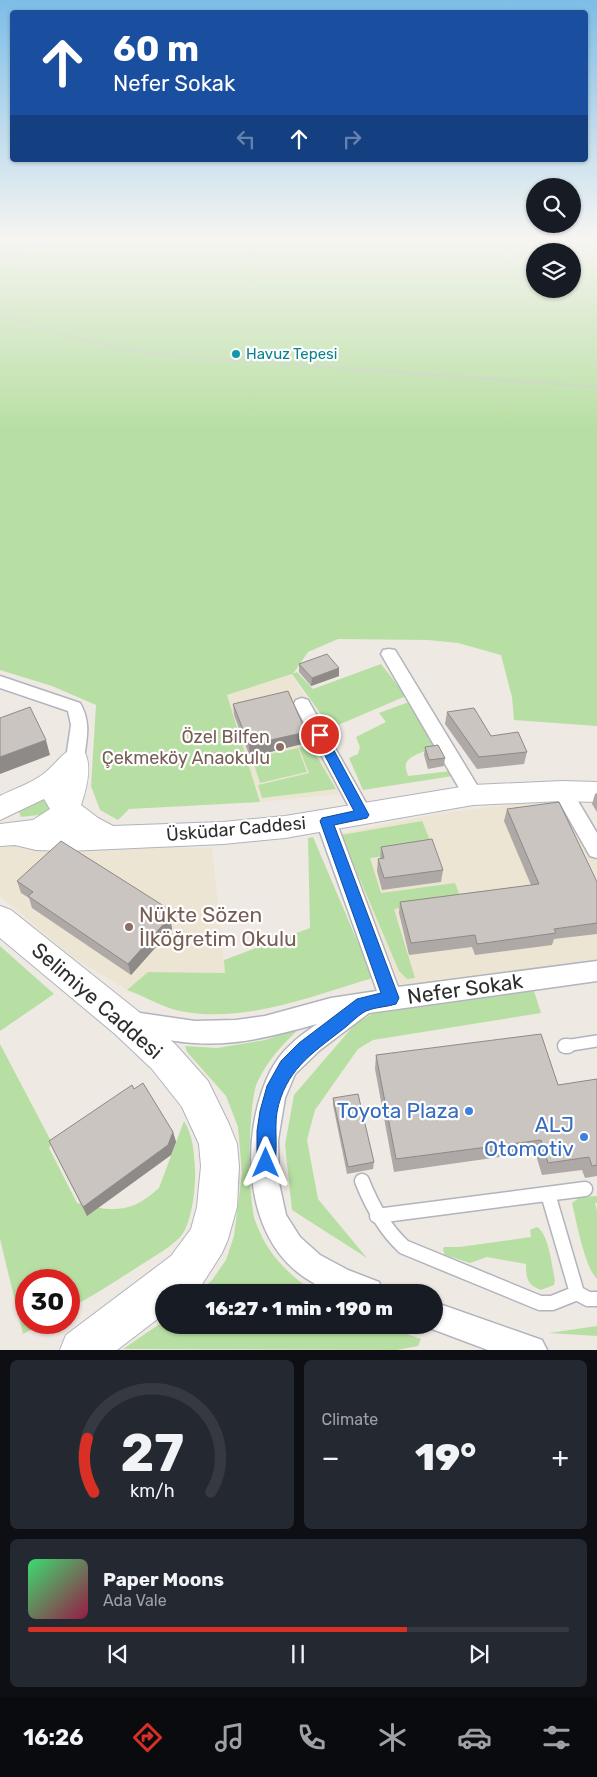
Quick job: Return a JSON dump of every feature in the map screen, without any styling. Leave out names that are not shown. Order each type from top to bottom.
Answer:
[{"type":"street","points":[[389,654],[473,795]]},
{"type":"street","points":[[0,682],[74,707],[79,713],[80,722],[71,801],[65,808],[62,816],[52,825],[24,833],[2,828],[16,798],[37,792],[56,781],[65,773],[75,758]]},
{"type":"street","points":[[302,704],[363,815]]},
{"type":"street","points":[[562,791],[597,850]]},
{"type":"street","name":"Üsküdar Caddesi","points":[[2,828],[50,840],[82,841],[112,837],[223,833],[326,821],[473,795],[562,791],[597,792]]},
{"type":"street","points":[[37,792],[55,796],[81,823],[92,830],[112,837]]},
{"type":"street","points":[[326,821],[391,998]]},
{"type":"street","name":"Selimiye Caddesi","points":[[0,920],[128,1023],[164,1057],[195,1094],[211,1124],[218,1144],[220,1166],[217,1207],[208,1239],[186,1271],[81,1350]]},
{"type":"street","name":"Nefer Sokak","points":[[128,1023],[195,1032],[222,1032],[264,1027],[331,1010],[391,998],[597,971]]},
{"type":"street","points":[[348,1284],[330,1277],[309,1264],[280,1233],[269,1201],[266,1151],[269,1111],[276,1086],[287,1067],[305,1048],[363,1004]]},
{"type":"street","points":[[443,1319],[532,1350]]},
{"type":"lane","points":[[565,1046],[597,1041]]},
{"type":"lane","points":[[362,1181],[377,1216],[392,1238],[404,1247],[540,1303],[552,1303],[577,1293]]},
{"type":"lane","points":[[377,1216],[585,1189]]},
{"type":"lane","points":[[548,1194],[577,1293],[588,1300],[597,1299]]},
{"type":"path","points":[[0,314],[86,341],[146,353],[597,386]]},
{"type":"shaded area","name":"Özel Bilfen Çekmeköy Anaokulu","points":[[291,675],[307,698],[294,702],[341,794],[260,802],[227,695]]},
{"type":"shaded area","points":[[561,801],[597,863],[597,960],[401,986],[338,834],[431,815],[488,807]]},
{"type":"shaded area","name":"Nükte Sözen İlköğretim Okulu","points":[[0,844],[212,848],[225,973],[148,972],[127,990],[74,958],[0,896]]},
{"type":"green space","points":[[0,302],[597,302],[597,726],[514,720],[512,697],[501,655],[458,643],[428,640],[338,639],[308,652],[293,674],[297,672],[313,689],[381,664],[406,696],[331,728],[292,674],[227,695],[260,802],[129,809],[118,820],[100,810],[91,786],[96,705],[52,686],[0,670]]},
{"type":"green space","points":[[409,702],[439,747],[411,758],[406,764],[408,776],[451,771],[453,776],[363,790],[349,758],[358,754],[360,747],[356,737],[386,722],[379,713]]},
{"type":"green space","points":[[310,745],[336,789],[262,798],[258,785],[309,773],[299,748]]},
{"type":"green space","points":[[298,748],[307,772],[260,783],[252,758]]},
{"type":"green space","points":[[48,798],[53,809],[47,814],[21,817],[19,812],[22,808]]},
{"type":"green space","points":[[422,821],[434,849],[370,858],[381,893],[455,883],[462,901],[394,909],[415,978],[407,979],[399,971],[341,835]]},
{"type":"green space","points":[[313,837],[373,978],[278,1006],[229,1014],[204,1014],[180,1011],[127,990],[148,972],[225,973],[224,960],[310,928],[308,838]]},
{"type":"green space","points":[[0,946],[54,994],[0,1031]]},
{"type":"green space","points":[[534,991],[541,1013],[373,1040],[358,1049],[315,1110],[307,1140],[318,1199],[367,1258],[292,1210],[285,1145],[294,1095],[355,1024],[372,1014]]},
{"type":"green space","points":[[299,1029],[275,1054],[265,1068],[257,1083],[254,1094],[250,1131],[250,1175],[253,1212],[266,1245],[279,1262],[303,1284],[208,1284],[226,1260],[234,1236],[242,1173],[238,1127],[226,1096],[187,1052],[185,1046],[217,1048],[265,1040]]},
{"type":"green space","points":[[0,1044],[52,1143],[49,1148],[77,1203],[101,1208],[121,1209],[139,1203],[149,1196],[159,1188],[184,1121],[191,1138],[195,1176],[194,1194],[185,1230],[173,1244],[107,1287],[80,1303],[80,1269],[15,1269],[15,1301],[0,1239]]},
{"type":"green space","points":[[597,1196],[597,1203],[595,1203],[597,1211],[597,1279],[585,1255],[572,1203],[580,1197]]},
{"type":"green space","points":[[537,1227],[547,1243],[555,1280],[554,1285],[541,1290],[533,1286],[528,1280],[526,1264],[487,1257],[470,1263],[445,1255],[443,1250],[444,1247],[459,1247],[531,1237],[530,1230]]},
{"type":"green space","points":[[597,1326],[597,1336],[549,1333]]},
{"type":"green space","points":[[155,1327],[155,1334],[407,1334],[421,1339],[418,1346],[397,1350],[123,1349]]},
{"type":"building","points":[[327,654],[339,668],[312,678],[299,664]]},
{"type":"building","points":[[288,691],[306,732],[249,745],[233,704]]},
{"type":"building","points":[[30,707],[46,740],[0,757],[0,718]]},
{"type":"building","points":[[474,708],[491,736],[518,732],[527,752],[479,757],[447,712]]},
{"type":"building","points":[[438,745],[445,758],[429,760],[425,747]]},
{"type":"building","points":[[559,802],[597,882],[597,923],[554,929],[556,933],[477,944],[475,935],[411,943],[400,902],[539,884],[507,809]]},
{"type":"building","points":[[432,839],[443,870],[384,878],[378,859],[384,858],[381,847]]},
{"type":"building","points":[[61,841],[167,908],[163,913],[170,917],[128,964],[28,896],[33,892],[17,881]]},
{"type":"building","name":"Toyota Plaza","points":[[541,1034],[558,1085],[597,1079],[597,1165],[592,1166],[589,1157],[548,1163],[541,1140],[396,1159],[376,1055]]},
{"type":"building","points":[[143,1083],[173,1132],[168,1145],[83,1207],[49,1141],[132,1085],[134,1089]]},
{"type":"building","points":[[358,1094],[374,1162],[348,1167],[333,1098]]},
{"type":"place","name":"Havuz Tepesi","points":[[236,354]]},
{"type":"place","name":"Özel Bilfen Çekmeköy Anaokulu","points":[[280,747]]},
{"type":"place","name":"Nükte Sözen İlköğretim Okulu","points":[[129,927]]},
{"type":"place","name":"Toyota Plaza","points":[[469,1111]]},
{"type":"place","name":"ALJ Otomotiv","points":[[584,1137]]},
{"type":"route","points":[[266,1163],[266,1131],[269,1111],[276,1086],[287,1067],[305,1048],[363,1004],[391,998],[326,821],[363,815],[320,735]]}]
